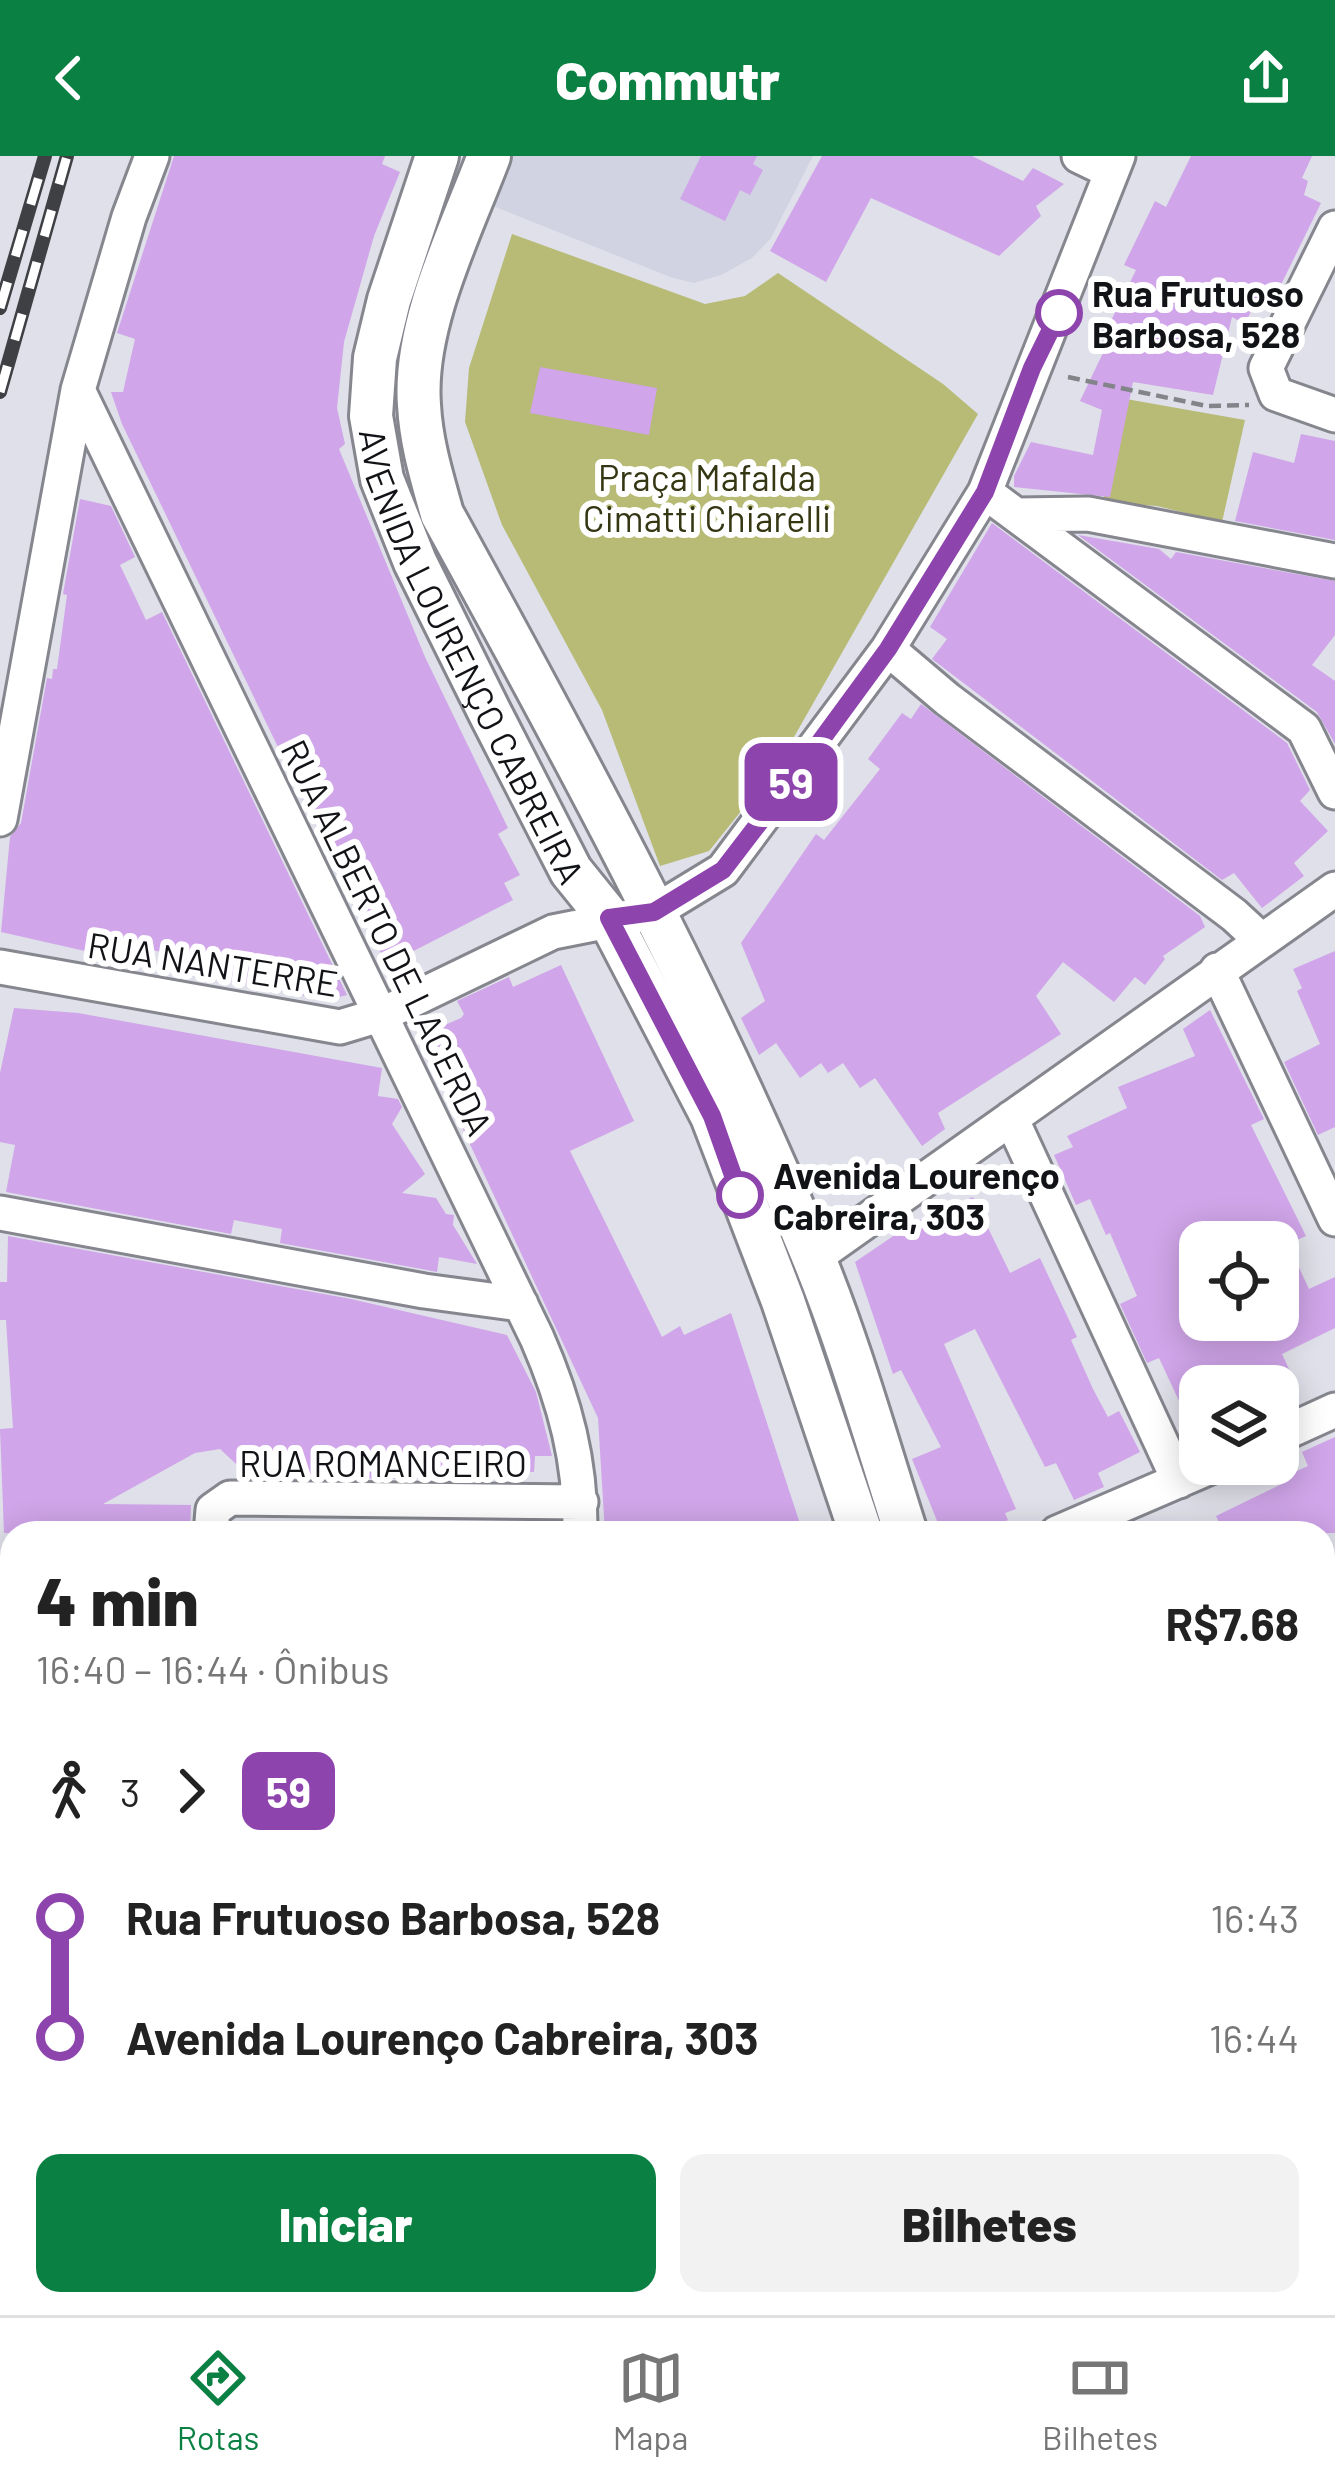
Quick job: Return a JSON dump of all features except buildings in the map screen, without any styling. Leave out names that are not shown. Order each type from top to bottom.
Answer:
[{"type":"main road","name":"AVENIDA LOURENÇO CABREIRA","points":[[437,156],[389,300],[375,358],[371,416],[382,479],[415,562],[571,871],[609,918],[712,1116],[783,1301],[857,1521]]},
{"type":"main road","name":"AVENIDA LOURENÇO CABREIRA","points":[[488,156],[423,348],[418,402],[425,456],[442,514],[654,912],[814,1258],[901,1521]]},
{"type":"street","points":[[0,819],[78,390],[152,156]]},
{"type":"street","points":[[654,912],[723,870],[888,649],[985,492],[1098,212],[1102,161]]},
{"type":"street","points":[[1335,228],[1266,368],[1276,394],[1335,415]]},
{"type":"street","name":"RUA ALBERTO DE LACERDA","points":[[78,390],[521,1304],[560,1393],[572,1435],[580,1517]]},
{"type":"street","points":[[985,492],[1304,729],[1335,792]]},
{"type":"street","points":[[1017,515],[1088,514],[1335,561]]},
{"type":"street","points":[[888,649],[1261,940]]},
{"type":"street","points":[[814,1258],[1335,889]]},
{"type":"street","name":"RUA NANTERRE","points":[[0,967],[340,1027],[382,1014],[553,932],[654,912]]},
{"type":"street","points":[[1216,970],[1335,1219]]},
{"type":"street","points":[[1012,1118],[1179,1481],[1086,1521]]},
{"type":"street","points":[[0,1213],[424,1291],[521,1304]]},
{"type":"street","points":[[1299,1426],[1335,1410]]},
{"type":"street","name":"RUA ROMANCEIRO","points":[[212,1521],[213,1510],[230,1498],[580,1517]]},
{"type":"path","points":[[1068,377],[1207,406],[1248,405],[1276,394]]},
{"type":"shaded area","points":[[501,156],[813,156],[771,238],[752,258],[694,283],[483,202]]},
{"type":"green space","name":"Praça Mafalda Cimatti Chiarelli","points":[[512,234],[705,304],[745,296],[778,273],[943,384],[978,414],[778,765],[709,851],[660,866],[602,710],[502,525],[465,422],[469,368]]},
{"type":"green space","points":[[1126,399],[1245,420],[1222,522],[1157,506],[1103,502]]},
{"type":"railway","points":[[0,308],[45,156]]},
{"type":"railway","points":[[0,392],[67,156]]},
{"type":"bus line","name":"59","points":[[740,1195],[712,1116],[609,918],[654,912],[723,870],[789,784],[888,649],[985,492],[1032,368],[1059,313]]},
{"type":"place","name":"Rua Frutuoso Barbosa, 528","points":[[1059,313]]},
{"type":"place","name":"Avenida Lourenço Cabreira, 303","points":[[740,1195]]}]
